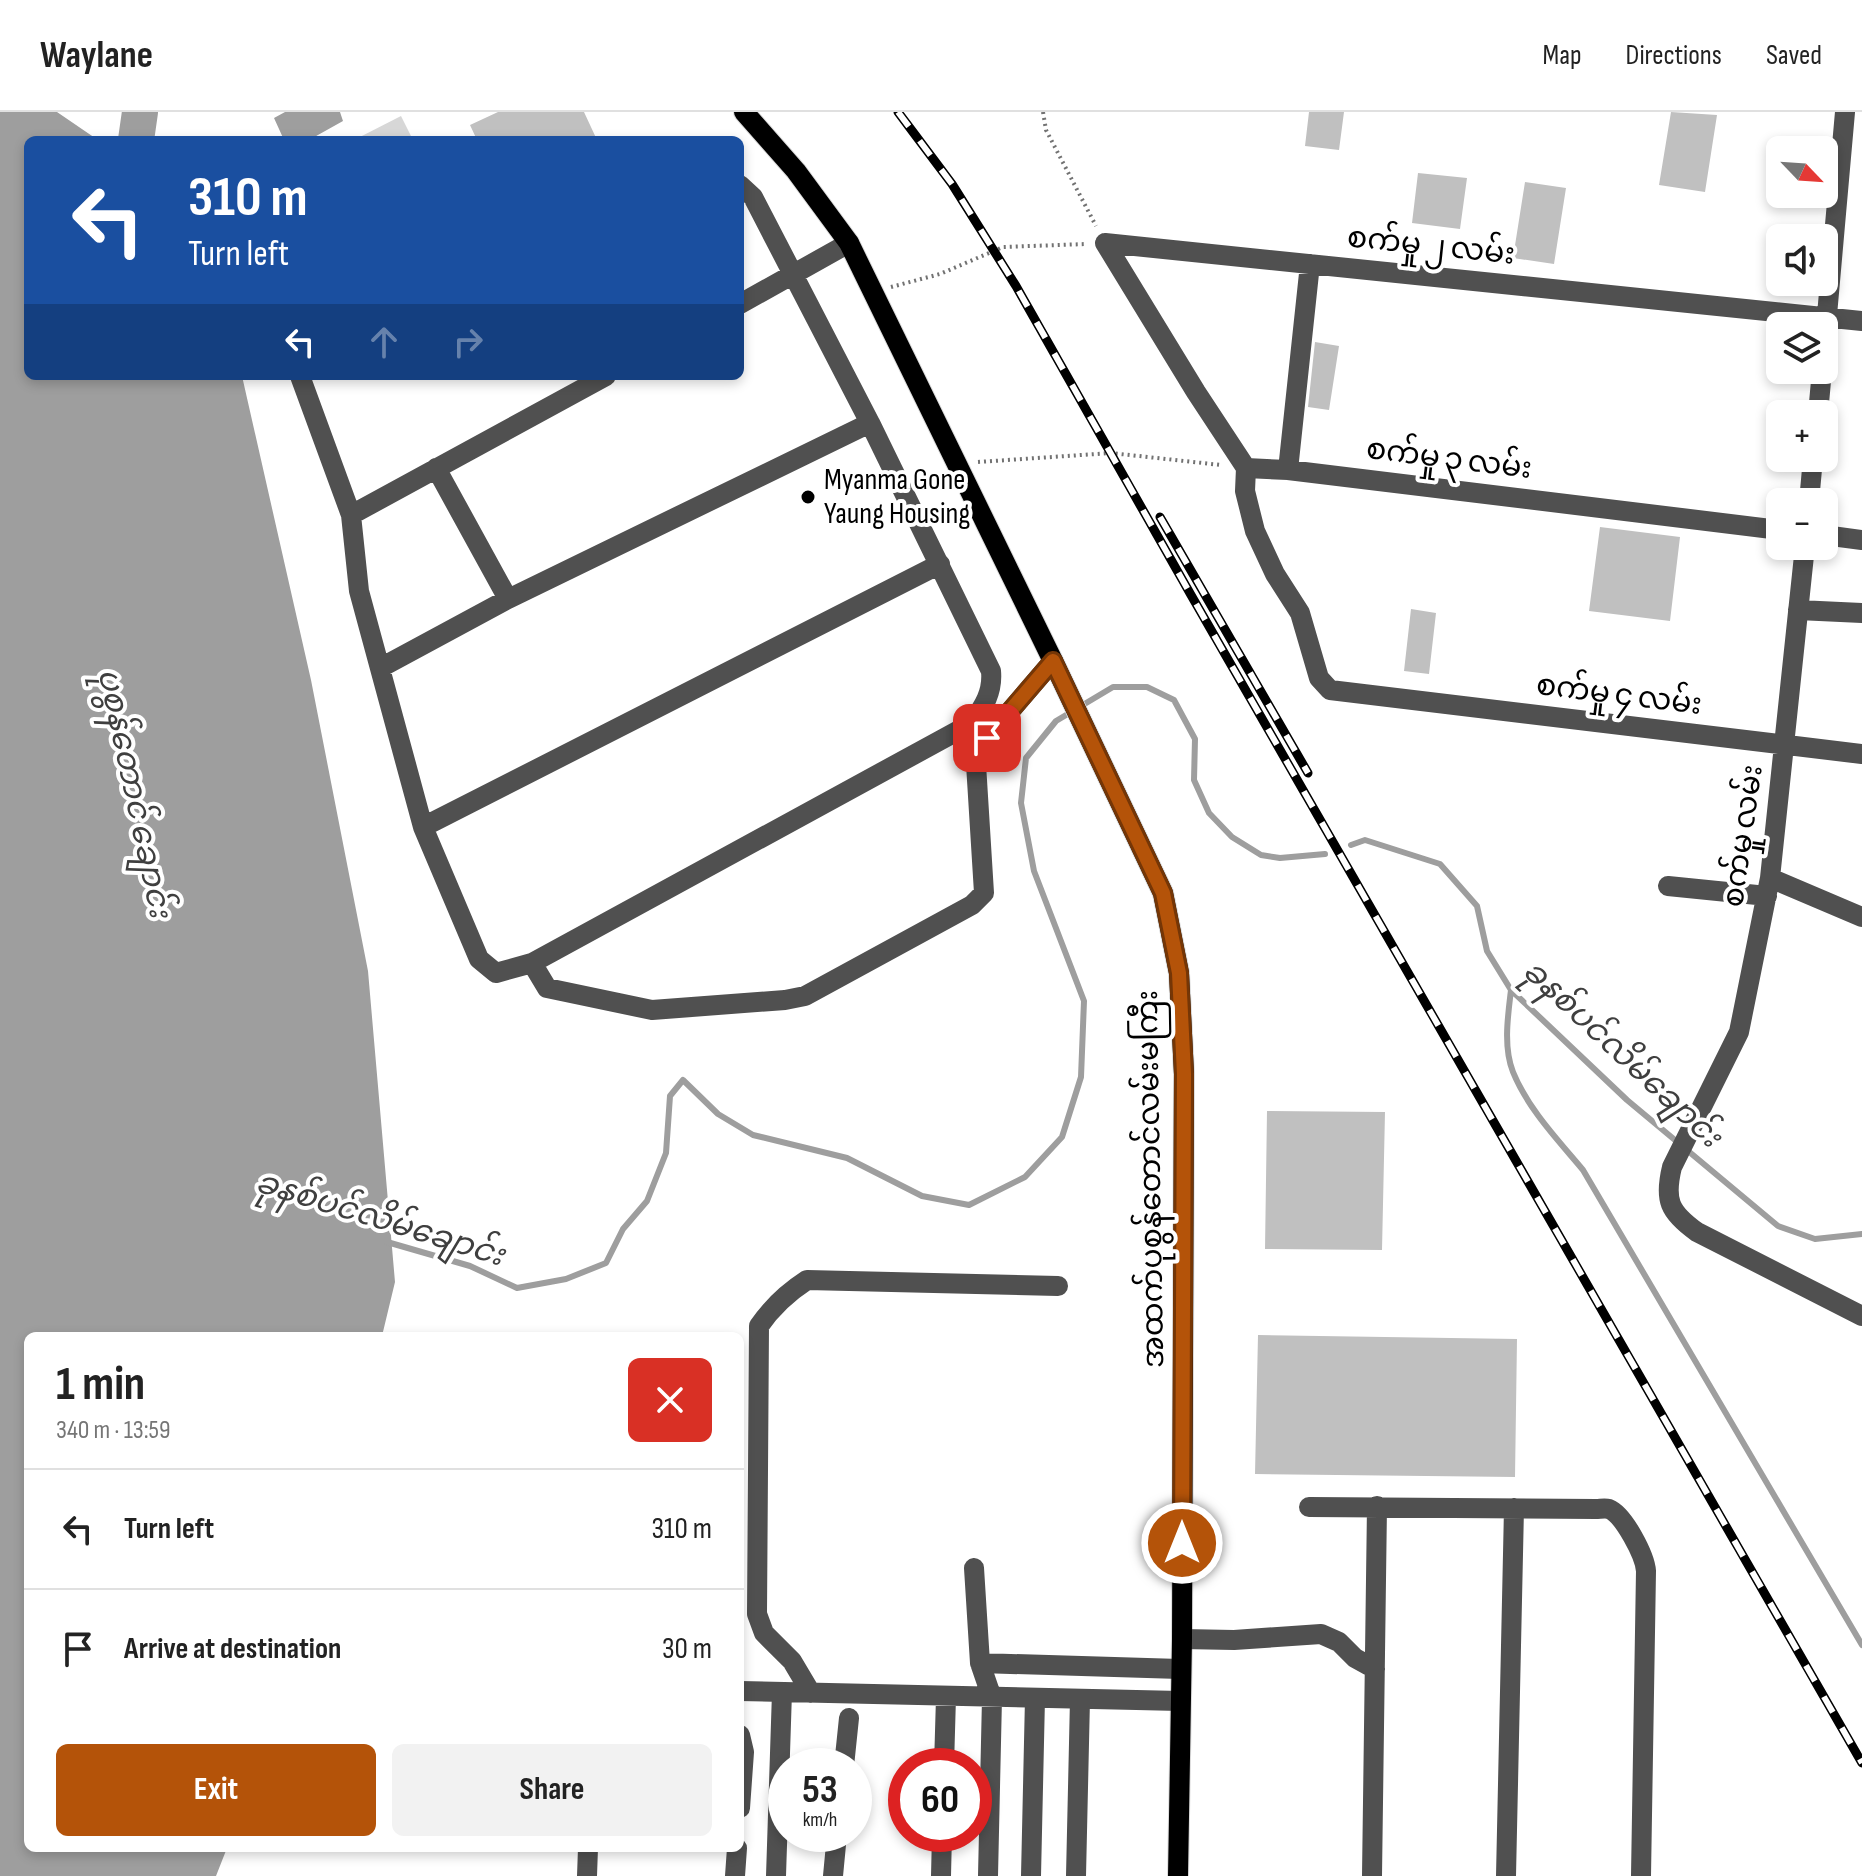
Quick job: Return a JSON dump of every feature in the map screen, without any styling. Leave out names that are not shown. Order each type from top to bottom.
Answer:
[{"type":"main road","name":"အထက်ပုစွန်တောင်လမ်းမကြီး","points":[[744,112],[796,171],[849,243],[1163,893],[1179,973],[1184,1074],[1178,1876]]},
{"type":"street","points":[[1827,312],[1845,112]]},
{"type":"street","points":[[301,380],[351,515],[359,591],[423,827],[479,959],[496,973],[532,963],[972,723],[992,685],[991,671],[870,423],[753,197],[744,189]]},
{"type":"street","points":[[744,302],[849,243]]},
{"type":"street","points":[[1105,243],[1180,368],[1246,468]]},
{"type":"street","name":"စက်မှု ၂ လမ်း","points":[[1105,243],[1778,312]]},
{"type":"street","points":[[1288,470],[1310,264]]},
{"type":"street","name":"စက်မှု ၂ လမ်း","points":[[1838,318],[1862,321]]},
{"type":"street","points":[[351,515],[599,380]]},
{"type":"street","points":[[382,667],[508,599],[870,423]]},
{"type":"street","points":[[436,468],[508,599]]},
{"type":"street","name":"စက်မှု ၃ လမ်း","points":[[1246,468],[1288,470],[1766,528]]},
{"type":"street","name":"စက်မှု ၄ လမ်း","points":[[1246,468],[1245,491],[1255,531],[1275,574],[1300,613],[1319,678],[1330,690],[1862,754]]},
{"type":"street","points":[[1838,537],[1862,540]]},
{"type":"street","name":"စက်မှု လမ်း","points":[[1803,560],[1769,887],[1739,1032],[1672,1167],[1667,1188],[1670,1206],[1682,1222],[1697,1232],[1862,1316]]},
{"type":"street","points":[[423,827],[940,564]]},
{"type":"street","points":[[1798,610],[1862,613]]},
{"type":"street","points":[[532,963],[547,988],[652,1010],[785,1000],[805,996],[972,905],[984,893],[976,764],[987,738],[1053,661]]},
{"type":"street","points":[[1668,886],[1769,887],[1862,917]]},
{"type":"street","points":[[811,1693],[792,1661],[764,1633],[757,1614],[759,1326],[769,1311],[807,1280],[1058,1286]]},
{"type":"street","points":[[1372,1876],[1377,1506]]},
{"type":"street","points":[[1309,1507],[1609,1509],[1618,1516],[1645,1561],[1647,1602],[1641,1876]]},
{"type":"street","points":[[1506,1876],[1514,1508]]},
{"type":"street","points":[[974,1568],[980,1663],[992,1698],[988,1876]]},
{"type":"street","points":[[1182,1639],[1234,1640],[1321,1634],[1333,1638],[1355,1658],[1375,1669]]},
{"type":"street","points":[[980,1663],[1180,1669]]},
{"type":"street","points":[[744,1691],[1180,1701]]},
{"type":"street","points":[[776,1876],[782,1692]]},
{"type":"street","points":[[945,1748],[946,1697]]},
{"type":"street","points":[[1031,1876],[1035,1698]]},
{"type":"street","points":[[1076,1876],[1080,1699]]},
{"type":"street","points":[[846,1748],[849,1718]]},
{"type":"street","points":[[587,1876],[588,1852]]},
{"type":"street","points":[[735,1876],[737,1852]]},
{"type":"street","points":[[833,1876],[835,1852]]},
{"type":"street","points":[[941,1876],[942,1852]]},
{"type":"path","points":[[873,292],[940,274],[1003,247],[1105,243],[1046,130],[1043,112]]},
{"type":"path","points":[[956,464],[1111,453],[1246,468]]},
{"type":"shaded area","points":[[401,116],[411,136],[362,136]]},
{"type":"water","name":"ပုစွန်တောင် ချောင်း","points":[[0,112],[57,112],[92,136],[24,136],[24,380],[243,380],[311,680],[368,971],[395,1282],[383,1332],[24,1332],[24,1852],[225,1852],[216,1876],[0,1876]]},
{"type":"water","points":[[285,112],[340,112],[343,121],[316,136],[282,136],[274,118]]},
{"type":"building","points":[[498,112],[584,112],[595,136],[475,136],[470,125]]},
{"type":"building","points":[[1309,112],[1344,112],[1339,150],[1305,146]]},
{"type":"building","points":[[1671,112],[1717,115],[1705,192],[1659,185]]},
{"type":"building","points":[[1418,173],[1467,178],[1460,229],[1412,223]]},
{"type":"building","points":[[1525,182],[1566,188],[1554,264],[1513,258]]},
{"type":"building","points":[[1315,342],[1339,346],[1329,410],[1308,407]]},
{"type":"building","points":[[1600,527],[1680,537],[1670,621],[1589,611]]},
{"type":"building","points":[[1411,609],[1436,613],[1429,674],[1404,671]]},
{"type":"building","points":[[1267,1111],[1385,1112],[1382,1250],[1265,1249]]},
{"type":"building","points":[[1258,1335],[1517,1339],[1515,1477],[1255,1474]]},
{"type":"waterway","points":[[137,136],[140,112]]},
{"type":"waterway","name":"ခုနစ်ပင်လိမ်ချောင်း","points":[[387,1242],[470,1266],[517,1288],[566,1279],[606,1263],[623,1229],[647,1201],[666,1153],[670,1096],[683,1080],[718,1114],[753,1135],[847,1158],[922,1196],[969,1205],[1025,1177],[1062,1137],[1081,1077],[1084,1001],[1034,871],[1021,803],[1026,758],[1056,721],[1113,687],[1147,687],[1174,700],[1195,739],[1194,780],[1209,813],[1232,837],[1261,855],[1280,858],[1325,854]]},
{"type":"waterway","name":"ခုနစ်ပင်လိမ်ချောင်း","points":[[1351,845],[1365,840],[1440,864],[1477,906],[1487,951],[1511,990],[1627,1100],[1778,1226],[1815,1239],[1862,1234]]},
{"type":"waterway","points":[[1511,990],[1508,1052],[1519,1086],[1544,1124],[1583,1170],[1862,1645]]},
{"type":"railway","points":[[898,112],[952,184],[1016,286],[1862,1763]]},
{"type":"railway","points":[[1160,517],[1308,773]]},
{"type":"place","name":"Myanma Gone Yaung Housing","points":[[808,497]]},
{"type":"route","points":[[987,738],[1053,661],[1163,893],[1179,973],[1184,1074],[1182,1543]]}]
